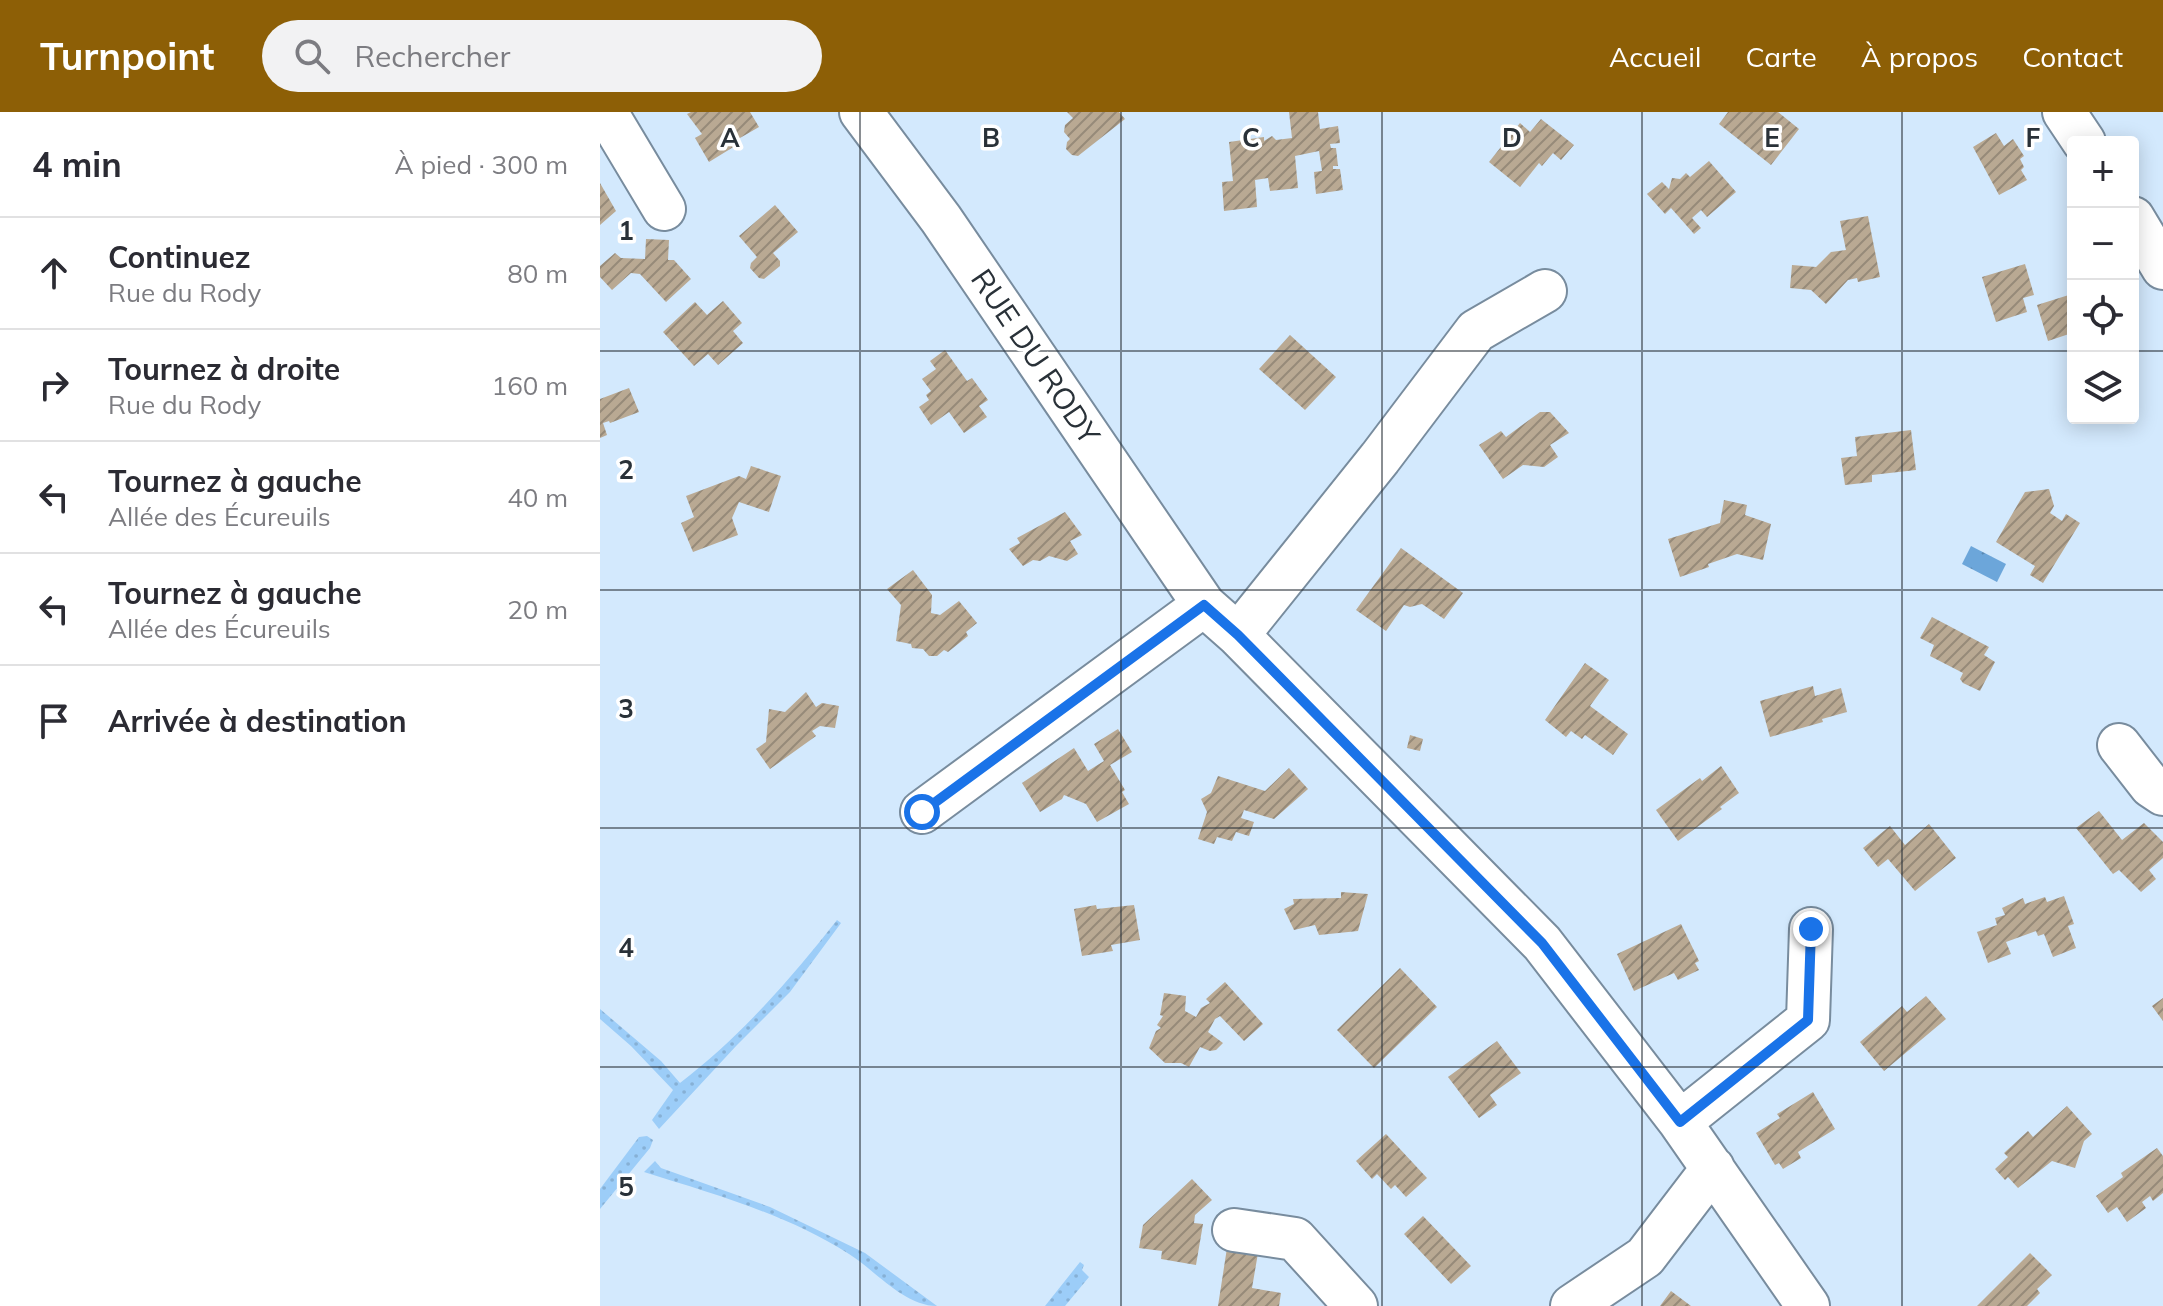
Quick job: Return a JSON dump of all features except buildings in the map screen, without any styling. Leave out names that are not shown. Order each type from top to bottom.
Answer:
[{"type":"street","points":[[606,112],[664,209]]},
{"type":"street","name":"RUE DU RODY","points":[[861,112],[941,219],[1204,605],[1238,635],[1542,943],[1680,1122],[1808,1306]]},
{"type":"street","points":[[2064,112],[2080,136]]},
{"type":"street","points":[[2139,228],[2163,268]]},
{"type":"street","points":[[1238,635],[1380,458],[1476,331],[1545,291]]},
{"type":"street","points":[[922,812],[1204,605]]},
{"type":"street","points":[[2119,745],[2151,786],[2163,794]]},
{"type":"street","points":[[1680,1122],[1808,1020],[1811,929]]},
{"type":"street","points":[[1572,1306],[1645,1257],[1713,1168]]},
{"type":"street","points":[[1234,1230],[1295,1239],[1356,1306]]},
{"type":"shaded area","points":[[837,920],[841,923],[790,992],[659,1129],[652,1120],[673,1090],[600,1019],[600,1009],[661,1061],[680,1083],[764,1006]]},
{"type":"shaded area","points":[[647,1136],[653,1140],[650,1148],[600,1209],[600,1189],[639,1137]]},
{"type":"shaded area","points":[[655,1161],[661,1168],[770,1207],[865,1253],[937,1306],[902,1294],[849,1254],[800,1227],[749,1206],[644,1172]]},
{"type":"shaded area","points":[[1080,1262],[1084,1265],[1082,1270],[1089,1277],[1065,1306],[1045,1306]]},
{"type":"water","points":[[1971,546],[2006,564],[1997,582],[1962,564]]},
{"type":"route","points":[[922,812],[1204,605],[1238,635],[1542,943],[1680,1122],[1808,1020],[1811,929]]}]
